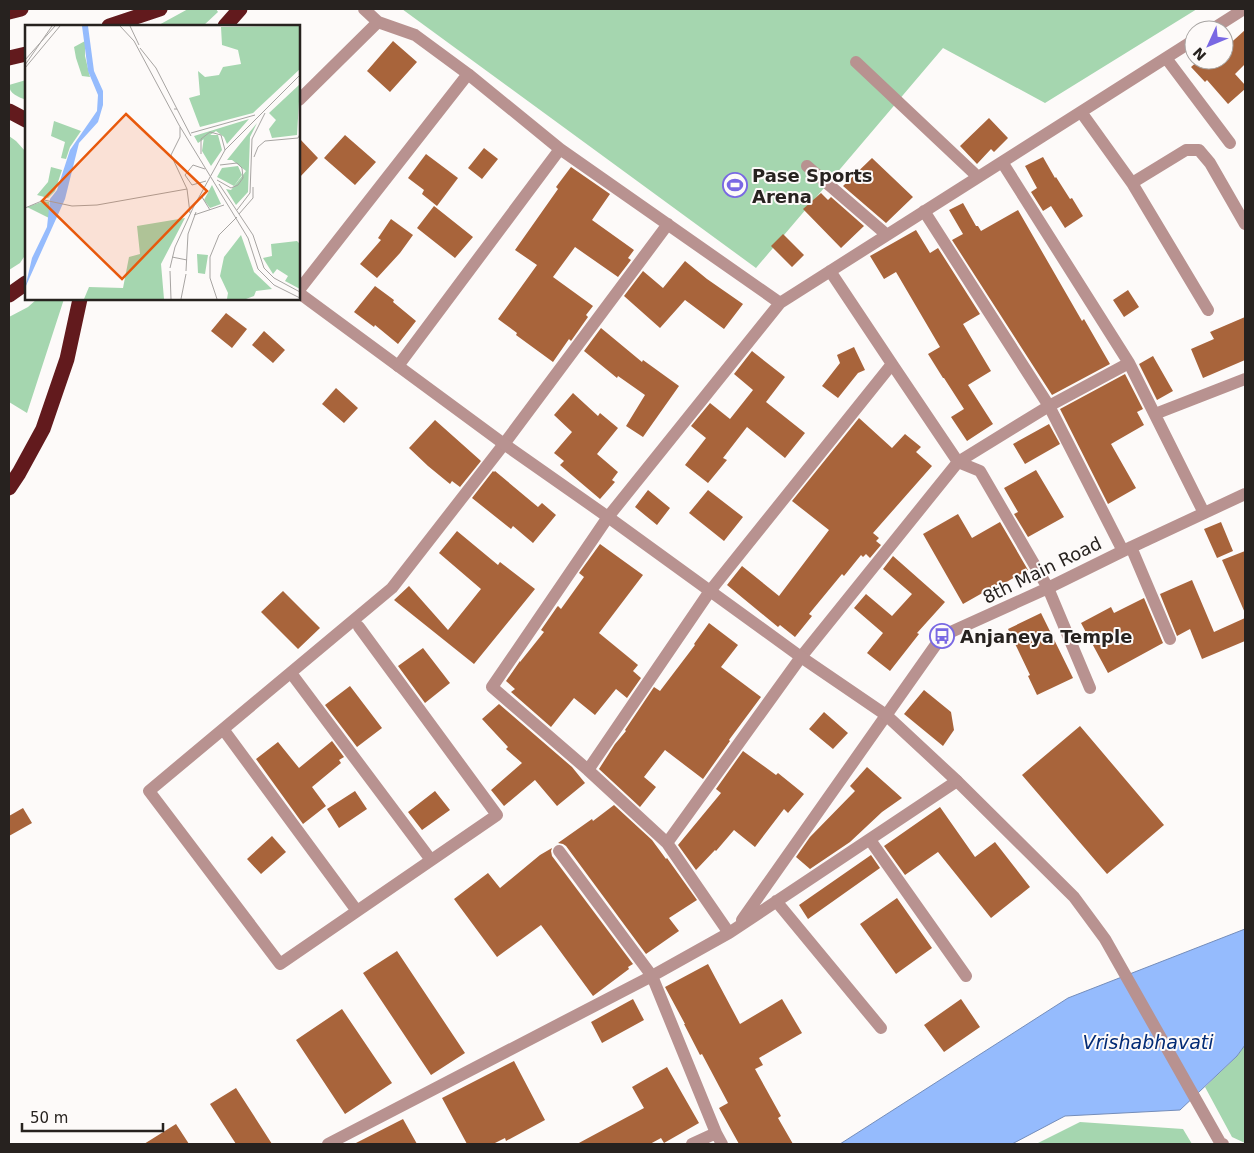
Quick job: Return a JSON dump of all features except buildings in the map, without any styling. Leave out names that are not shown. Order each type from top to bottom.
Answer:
[{"type":"highway","points":[[9,12],[21,9]]},
{"type":"highway","points":[[112,25],[160,9]]},
{"type":"highway","points":[[226,25],[240,9]]},
{"type":"highway","points":[[9,58],[25,54]]},
{"type":"highway","points":[[9,111],[25,119]]},
{"type":"highway","points":[[9,294],[25,284]]},
{"type":"highway","points":[[9,488],[42,429],[67,359],[80,300]]},
{"type":"street","points":[[364,9],[378,22],[415,35],[468,74],[560,149],[780,303]]},
{"type":"street","points":[[1227,20],[1244,9]]},
{"type":"street","points":[[300,99],[378,22]]},
{"type":"street","points":[[733,930],[667,843],[588,770],[492,687],[608,516],[780,303],[1184,46]]},
{"type":"street","points":[[1166,58],[1230,143]]},
{"type":"street","points":[[856,62],[978,177]]},
{"type":"street","points":[[300,290],[468,74]]},
{"type":"street","points":[[1081,112],[1132,183],[1208,310]]},
{"type":"street","points":[[398,366],[560,149]]},
{"type":"street","points":[[1132,183],[1186,150],[1199,150],[1210,163],[1245,224]]},
{"type":"street","points":[[1002,162],[1129,363],[1204,513]]},
{"type":"street","points":[[807,166],[887,235]]},
{"type":"street","points":[[924,211],[1049,406],[1127,549],[1170,639]]},
{"type":"street","points":[[359,628],[497,815],[280,964],[149,791],[392,588],[504,444],[668,224]]},
{"type":"street","points":[[830,271],[958,462],[980,471],[1048,588],[1090,688]]},
{"type":"street","points":[[300,292],[504,444],[608,516],[801,657],[886,715],[1074,897],[1105,939],[1222,1144]]},
{"type":"street","points":[[667,843],[801,657],[958,462],[1049,406],[1129,363]]},
{"type":"street","points":[[588,770],[710,591],[892,364]]},
{"type":"street","points":[[1155,414],[1245,379]]},
{"type":"street","name":"8th Main Road","points":[[733,930],[942,636],[1048,588],[1245,494]]},
{"type":"street","points":[[292,673],[431,860]]},
{"type":"street","points":[[224,729],[357,911]]},
{"type":"street","points":[[328,1144],[351,1139],[733,930],[957,782]]},
{"type":"street","points":[[870,840],[966,976]]},
{"type":"street","points":[[559,851],[652,976],[722,1144]]},
{"type":"street","points":[[776,901],[880,1028]]},
{"type":"street","points":[[692,1144],[716,1132]]},
{"type":"green space","points":[[188,9],[216,9],[218,12],[204,25],[159,25]]},
{"type":"green space","name":"Pase Sports Arena","points":[[402,9],[1197,9],[1045,103],[943,48],[756,268]]},
{"type":"green space","points":[[25,80],[25,100],[13,93],[9,85]]},
{"type":"green space","points":[[9,136],[25,151],[25,256],[20,263],[9,270]]},
{"type":"green space","points":[[36,300],[64,300],[27,413],[9,402],[9,317],[28,307]]},
{"type":"green space","points":[[1245,1045],[1245,1143],[1232,1137],[1205,1087],[1237,1056]]},
{"type":"green space","points":[[1080,1122],[1183,1129],[1192,1144],[1036,1144]]},
{"type":"water","name":"Vrishabhavati","points":[[1245,929],[1245,1045],[1237,1056],[1180,1110],[1065,1116],[1012,1144],[840,1144],[1068,998]]},
{"type":"place","name":"Pase Sports Arena","points":[[735,185]]},
{"type":"place","name":"Anjaneya Temple","points":[[942,636]]}]
